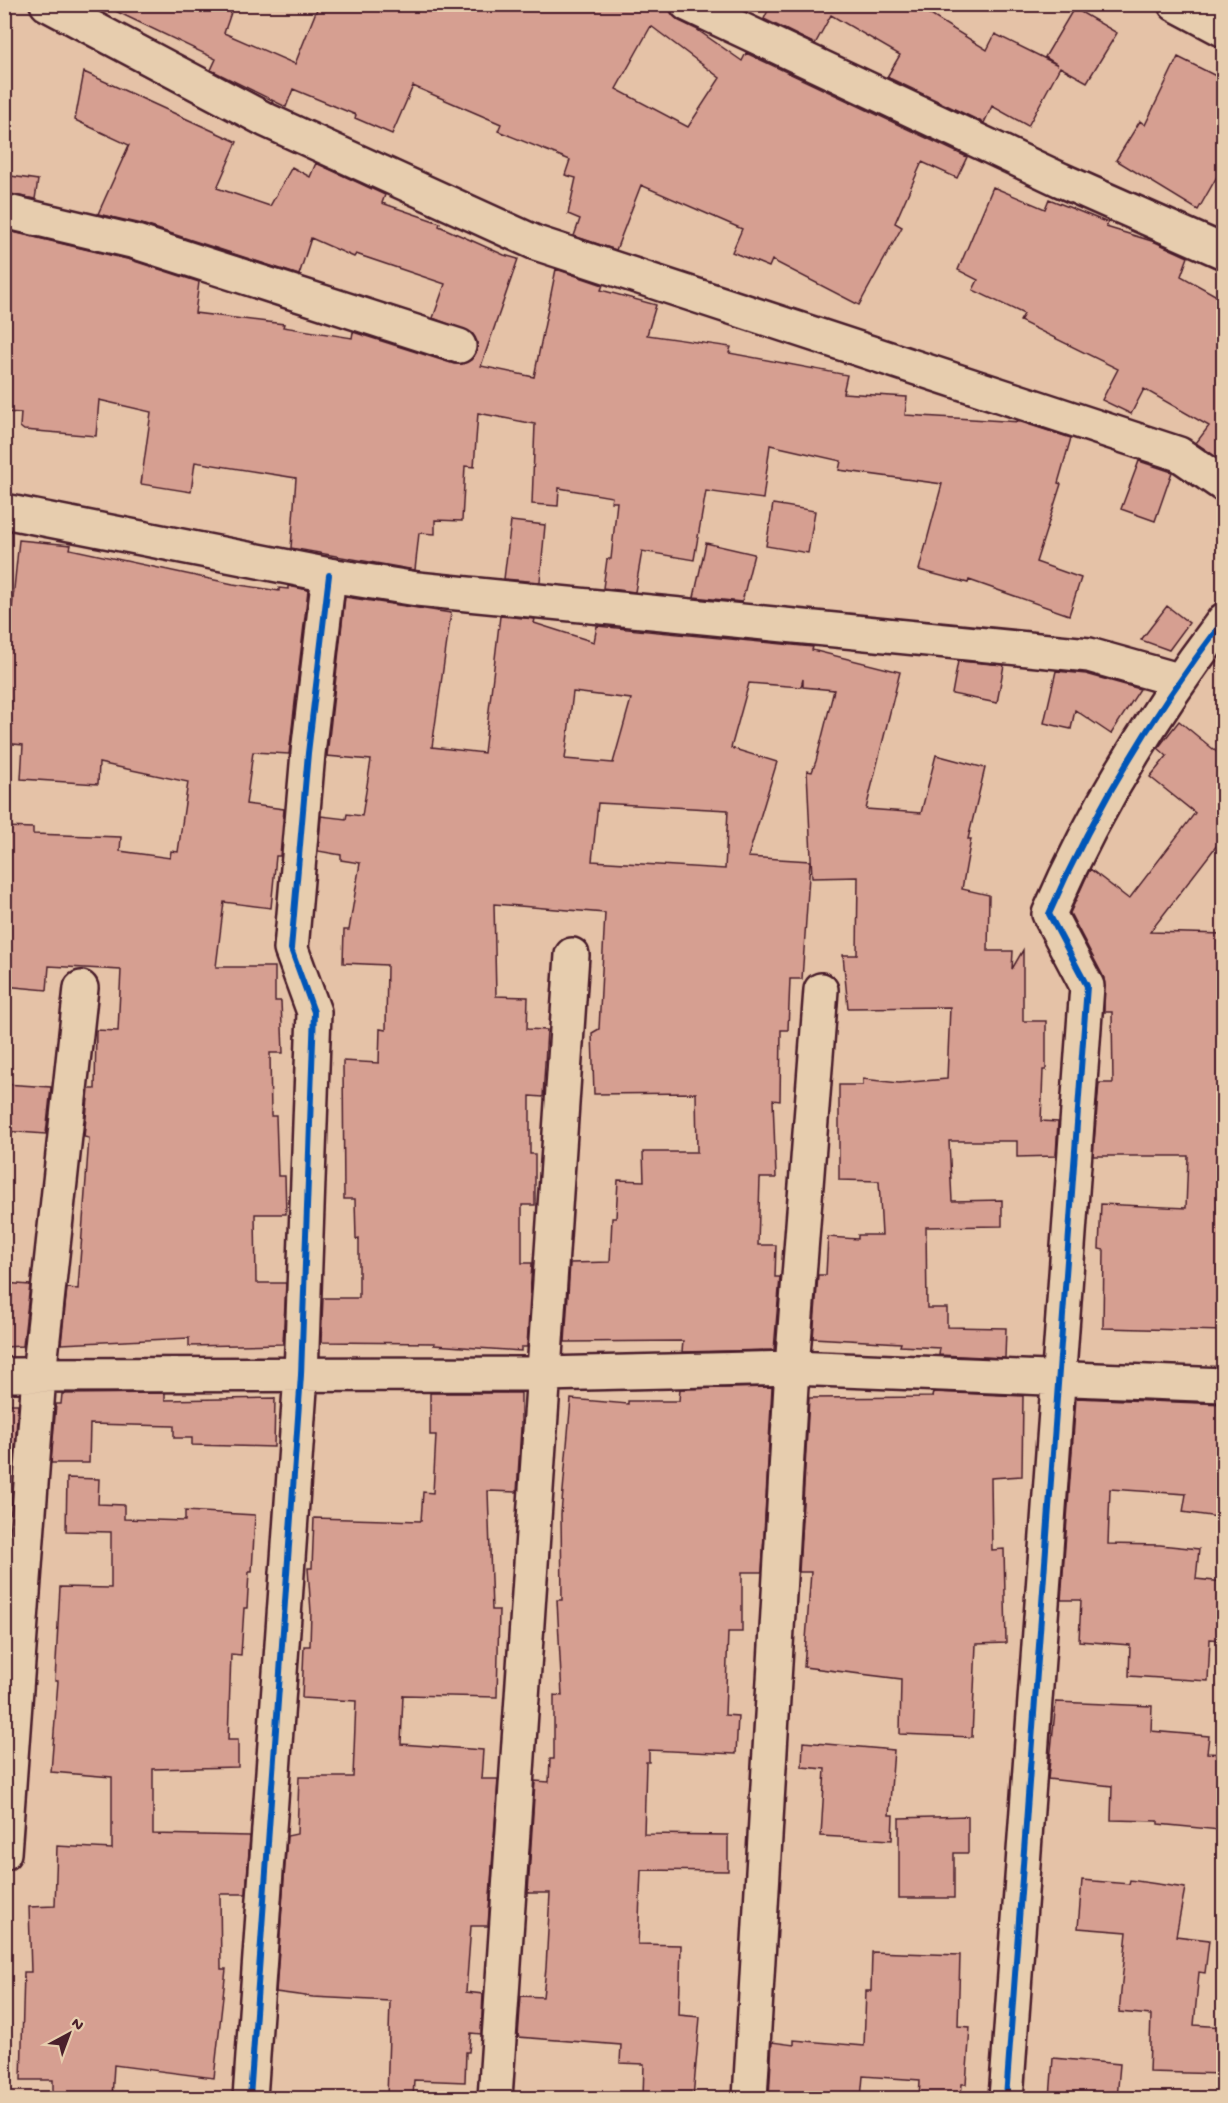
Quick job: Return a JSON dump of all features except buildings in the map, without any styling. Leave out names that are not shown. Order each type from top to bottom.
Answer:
[{"type":"street","points":[[47,4],[266,120],[536,243],[1179,454],[1224,485]]},
{"type":"street","points":[[687,4],[1050,175],[1224,252]]},
{"type":"street","points":[[4,212],[136,242],[459,346]]},
{"type":"street","points":[[4,511],[329,575],[417,589],[1089,655],[1178,680]]},
{"type":"street","points":[[250,2098],[301,1375],[314,1012],[291,948],[308,753],[329,575]]},
{"type":"street","points":[[1006,2098],[1087,986],[1049,914],[1075,853],[1178,680],[1224,620]]},
{"type":"street","points":[[495,2098],[572,956]]},
{"type":"street","points":[[4,1853],[39,1375],[81,988]]},
{"type":"street","points":[[750,2098],[792,1368],[821,990]]},
{"type":"street","points":[[4,1375],[544,1374],[792,1368],[1224,1385]]},
{"type":"cycle path","points":[[250,2098],[301,1375],[314,1012],[291,949],[308,753],[329,575]]},
{"type":"cycle path","points":[[1006,2098],[1087,986],[1049,914],[1086,837],[1128,762],[1174,690],[1224,620]]}]
